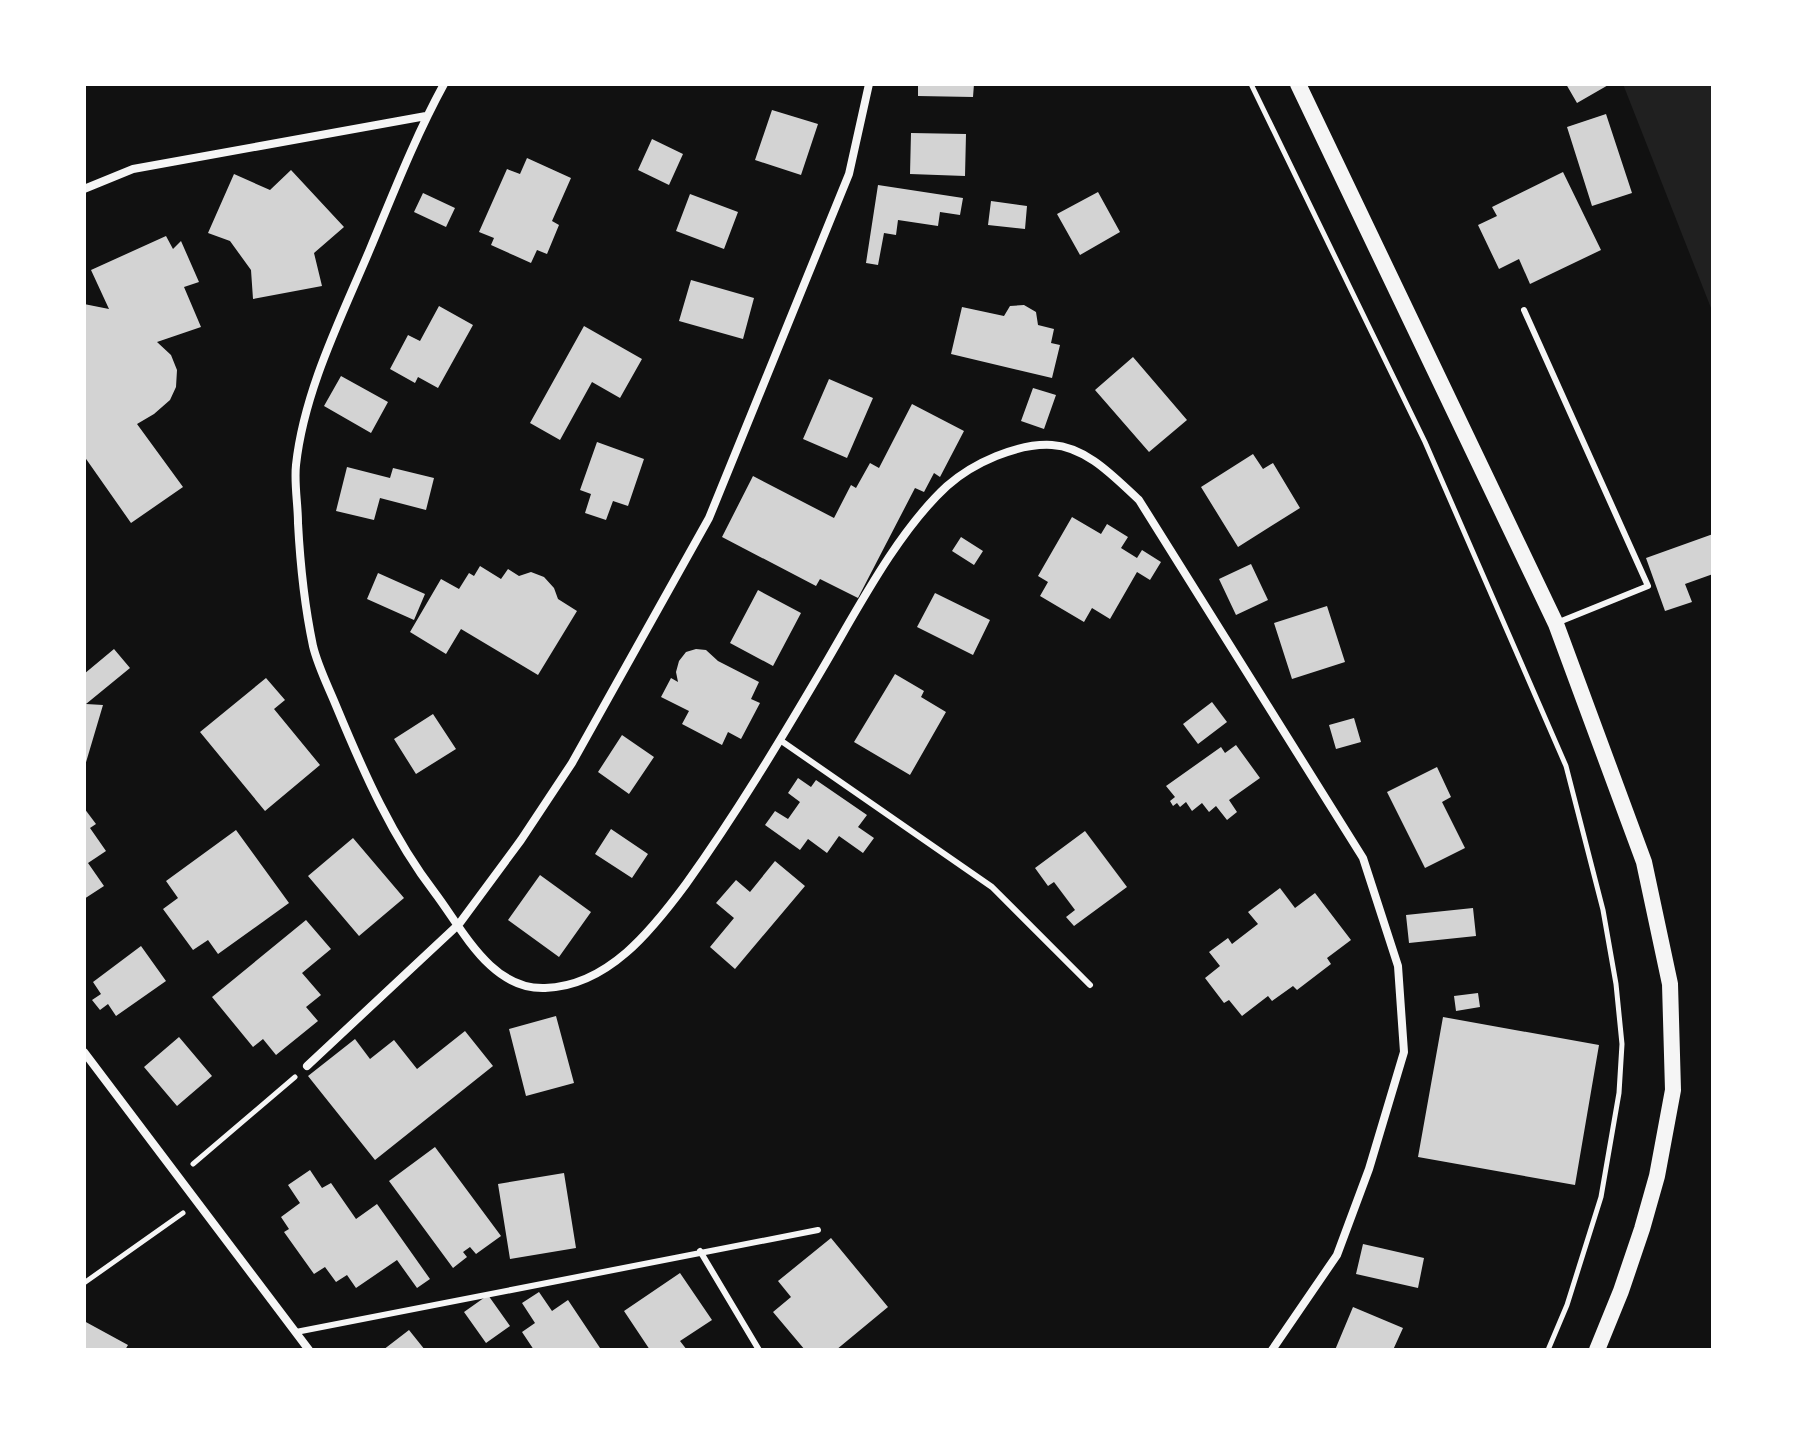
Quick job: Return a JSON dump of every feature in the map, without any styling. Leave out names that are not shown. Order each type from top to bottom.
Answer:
[{"type":"main road","points":[[1298,84],[1556,624],[1644,862],[1670,984],[1673,1090],[1666,1135],[1642,1229],[1597,1350]]},
{"type":"street","points":[[444,84],[426,116],[349,299],[309,403],[296,468],[299,539],[313,648],[360,763],[407,857],[491,968],[514,983],[543,989],[575,982],[607,968],[640,941],[724,831],[874,581],[932,501],[953,481],[982,463],[1020,448],[1055,445],[1097,462],[1139,500],[1363,858],[1398,966],[1404,1052],[1369,1169],[1337,1255],[1272,1350]]},
{"type":"street","points":[[307,1066],[459,924],[521,840],[572,763],[709,518],[849,174],[869,84]]},
{"type":"street","points":[[84,189],[133,169],[426,116]]},
{"type":"street","points":[[84,1052],[309,1350]]},
{"type":"lane","points":[[1524,310],[1648,586],[1556,624]]},
{"type":"lane","points":[[780,740],[992,887],[1090,985]]},
{"type":"lane","points":[[296,1332],[818,1230]]},
{"type":"lane","points":[[700,1251],[759,1350]]},
{"type":"path","points":[[1251,84],[1425,442],[1566,766],[1603,910],[1616,984],[1622,1044],[1619,1093],[1601,1197],[1572,1290],[1548,1350]]},
{"type":"path","points":[[177,1178],[307,1066]]},
{"type":"path","points":[[84,1283],[197,1203]]},
{"type":"shaded area","points":[[1623,84],[1713,84],[1713,313]]},
{"type":"building","points":[[918,84],[974,84],[973,97],[918,96]]},
{"type":"building","points":[[1566,84],[1610,84],[1577,103]]},
{"type":"building","points":[[772,110],[818,124],[801,175],[755,160]]},
{"type":"building","points":[[1606,114],[1632,193],[1592,206],[1567,127]]},
{"type":"building","points":[[911,133],[966,134],[965,176],[910,174]]},
{"type":"building","points":[[652,139],[683,154],[669,185],[638,170]]},
{"type":"building","points":[[527,158],[571,178],[552,221],[559,225],[547,254],[537,250],[531,263],[491,245],[494,238],[479,232],[507,169],[520,174]]},
{"type":"building","points":[[291,170],[344,227],[314,253],[322,286],[253,299],[251,270],[230,241],[208,233],[234,174],[270,190]]},
{"type":"building","points":[[1563,172],[1601,250],[1530,284],[1519,259],[1499,269],[1478,225],[1497,216],[1492,207]]},
{"type":"building","points":[[878,185],[963,198],[960,215],[940,212],[938,226],[898,220],[896,235],[884,233],[878,265],[866,263]]},
{"type":"building","points":[[1098,192],[1120,232],[1080,255],[1057,214]]},
{"type":"building","points":[[423,193],[455,208],[446,227],[414,212]]},
{"type":"building","points":[[690,194],[738,212],[724,249],[676,231]]},
{"type":"building","points":[[991,201],[1027,206],[1025,229],[988,225]]},
{"type":"building","points":[[166,236],[173,249],[181,241],[199,282],[184,287],[201,327],[157,342],[171,355],[177,370],[176,387],[170,400],[137,424],[183,487],[131,523],[84,456],[84,304],[109,309],[91,270]]},
{"type":"building","points":[[691,280],[754,298],[743,339],[679,321]]},
{"type":"building","points":[[1024,305],[1036,312],[1038,325],[1054,329],[1051,343],[1060,345],[1052,378],[951,354],[962,307],[1004,316],[1010,306]]},
{"type":"building","points":[[439,306],[473,325],[438,388],[418,377],[415,383],[390,369],[408,335],[420,341]]},
{"type":"building","points":[[584,326],[642,359],[620,398],[592,382],[560,440],[530,423]]},
{"type":"building","points":[[1133,357],[1187,420],[1149,452],[1095,390]]},
{"type":"building","points":[[341,376],[388,402],[371,433],[324,406]]},
{"type":"building","points":[[829,379],[873,398],[847,458],[803,439]]},
{"type":"building","points":[[1033,388],[1056,395],[1044,429],[1021,421]]},
{"type":"building","points":[[912,404],[964,431],[940,477],[934,473],[924,492],[915,488],[858,598],[820,579],[816,586],[722,537],[753,476],[834,518],[851,485],[856,488],[870,463],[879,468]]},
{"type":"building","points":[[597,442],[644,459],[628,506],[613,501],[606,520],[585,513],[591,494],[580,490]]},
{"type":"building","points":[[1253,454],[1263,469],[1273,463],[1300,508],[1238,547],[1201,487]]},
{"type":"building","points":[[347,467],[390,478],[393,468],[434,478],[426,510],[380,498],[374,520],[336,511]]},
{"type":"building","points":[[1072,517],[1101,534],[1107,524],[1128,537],[1121,548],[1137,558],[1142,550],[1161,562],[1150,580],[1137,572],[1110,619],[1092,608],[1084,622],[1040,596],[1048,582],[1038,576]]},
{"type":"building","points":[[1713,534],[1713,574],[1685,584],[1692,602],[1665,611],[1646,558]]},
{"type":"building","points":[[961,537],[983,551],[974,565],[952,551]]},
{"type":"building","points":[[1251,564],[1268,600],[1236,615],[1219,579]]},
{"type":"building","points":[[480,566],[501,579],[508,569],[519,576],[531,572],[544,577],[554,588],[558,599],[577,611],[538,675],[461,629],[446,654],[410,632],[441,579],[459,589],[469,573],[474,576]]},
{"type":"building","points":[[378,573],[425,594],[414,620],[367,599]]},
{"type":"building","points":[[758,590],[801,613],[773,666],[730,643]]},
{"type":"building","points":[[935,593],[990,620],[973,655],[917,627]]},
{"type":"building","points":[[1327,606],[1345,662],[1292,679],[1274,623]]},
{"type":"building","points":[[114,649],[130,668],[86,704],[103,705],[84,769],[84,674]]},
{"type":"building","points":[[706,650],[718,661],[759,682],[751,699],[760,703],[741,739],[728,732],[722,745],[682,724],[689,711],[661,697],[671,678],[678,682],[676,672],[679,661],[686,652]]},
{"type":"building","points":[[895,674],[924,691],[921,697],[946,712],[910,775],[854,742]]},
{"type":"building","points":[[266,678],[285,700],[274,709],[320,765],[265,811],[200,732]]},
{"type":"building","points":[[1212,702],[1227,722],[1198,744],[1183,724]]},
{"type":"building","points":[[433,714],[456,749],[416,774],[394,739]]},
{"type":"building","points":[[1354,718],[1361,742],[1336,749],[1329,725]]},
{"type":"building","points":[[622,735],[654,757],[629,794],[598,772]]},
{"type":"building","points":[[1236,745],[1260,778],[1229,800],[1237,812],[1227,820],[1216,806],[1209,812],[1202,803],[1192,811],[1186,802],[1180,807],[1177,803],[1173,806],[1170,801],[1175,797],[1166,786],[1221,747],[1225,753]]},
{"type":"building","points":[[1437,767],[1451,797],[1442,802],[1465,848],[1425,868],[1387,792]]},
{"type":"building","points":[[798,778],[811,787],[816,780],[867,815],[858,827],[874,838],[863,853],[839,836],[827,853],[808,839],[800,850],[765,825],[775,811],[788,819],[800,802],[788,793]]},
{"type":"building","points":[[84,808],[96,824],[90,828],[106,851],[88,863],[104,886],[84,899]]},
{"type":"building","points":[[611,829],[648,854],[632,878],[595,854]]},
{"type":"building","points":[[236,830],[289,903],[218,954],[208,940],[193,950],[163,909],[178,898],[166,881]]},
{"type":"building","points":[[1085,831],[1127,887],[1074,926],[1066,917],[1075,910],[1054,882],[1048,886],[1035,868]]},
{"type":"building","points":[[353,838],[404,898],[359,936],[308,876]]},
{"type":"building","points":[[775,861],[805,886],[735,969],[710,947],[734,918],[716,903],[736,880],[750,892]]},
{"type":"building","points":[[540,875],[591,912],[559,957],[508,920]]},
{"type":"building","points":[[1280,888],[1295,908],[1315,893],[1351,940],[1327,958],[1331,964],[1297,990],[1293,986],[1272,1001],[1268,996],[1242,1016],[1229,1000],[1224,1003],[1205,978],[1220,966],[1209,952],[1228,938],[1232,944],[1258,924],[1248,912]]},
{"type":"building","points":[[1473,908],[1476,936],[1409,943],[1406,915]]},
{"type":"building","points":[[306,920],[331,949],[302,973],[321,995],[306,1007],[318,1021],[276,1055],[263,1039],[253,1047],[212,997]]},
{"type":"building","points":[[141,946],[166,981],[116,1016],[108,1004],[100,1010],[92,1000],[101,994],[93,982]]},
{"type":"building","points":[[1478,993],[1480,1007],[1456,1011],[1454,996]]},
{"type":"building","points":[[556,1016],[574,1083],[526,1096],[509,1029]]},
{"type":"building","points":[[1443,1017],[1599,1045],[1575,1185],[1418,1157]]},
{"type":"building","points":[[465,1031],[493,1066],[375,1160],[308,1076],[355,1039],[370,1059],[394,1040],[417,1069]]},
{"type":"building","points":[[179,1037],[212,1076],[177,1106],[144,1067]]},
{"type":"building","points":[[435,1147],[501,1236],[476,1254],[470,1247],[463,1252],[467,1257],[453,1268],[389,1181]]},
{"type":"building","points":[[310,1170],[322,1188],[331,1183],[356,1219],[377,1204],[430,1279],[417,1288],[397,1260],[356,1288],[347,1275],[336,1282],[325,1267],[314,1274],[284,1232],[289,1229],[281,1217],[300,1203],[288,1185]]},
{"type":"building","points":[[564,1173],[576,1248],[510,1259],[498,1184]]},
{"type":"building","points":[[831,1238],[888,1307],[836,1350],[805,1350],[773,1312],[791,1297],[778,1281]]},
{"type":"building","points":[[1363,1244],[1424,1258],[1418,1288],[1356,1274]]},
{"type":"building","points":[[680,1273],[712,1320],[680,1341],[687,1350],[650,1350],[624,1311]]},
{"type":"building","points":[[539,1292],[552,1311],[568,1300],[600,1348],[534,1350],[522,1332],[535,1323],[522,1303]]},
{"type":"building","points":[[488,1295],[510,1326],[486,1343],[464,1312]]},
{"type":"building","points":[[1353,1307],[1403,1328],[1393,1350],[1335,1350]]},
{"type":"building","points":[[84,1321],[128,1345],[125,1350],[84,1350]]},
{"type":"building","points":[[409,1330],[425,1350],[383,1350]]}]
